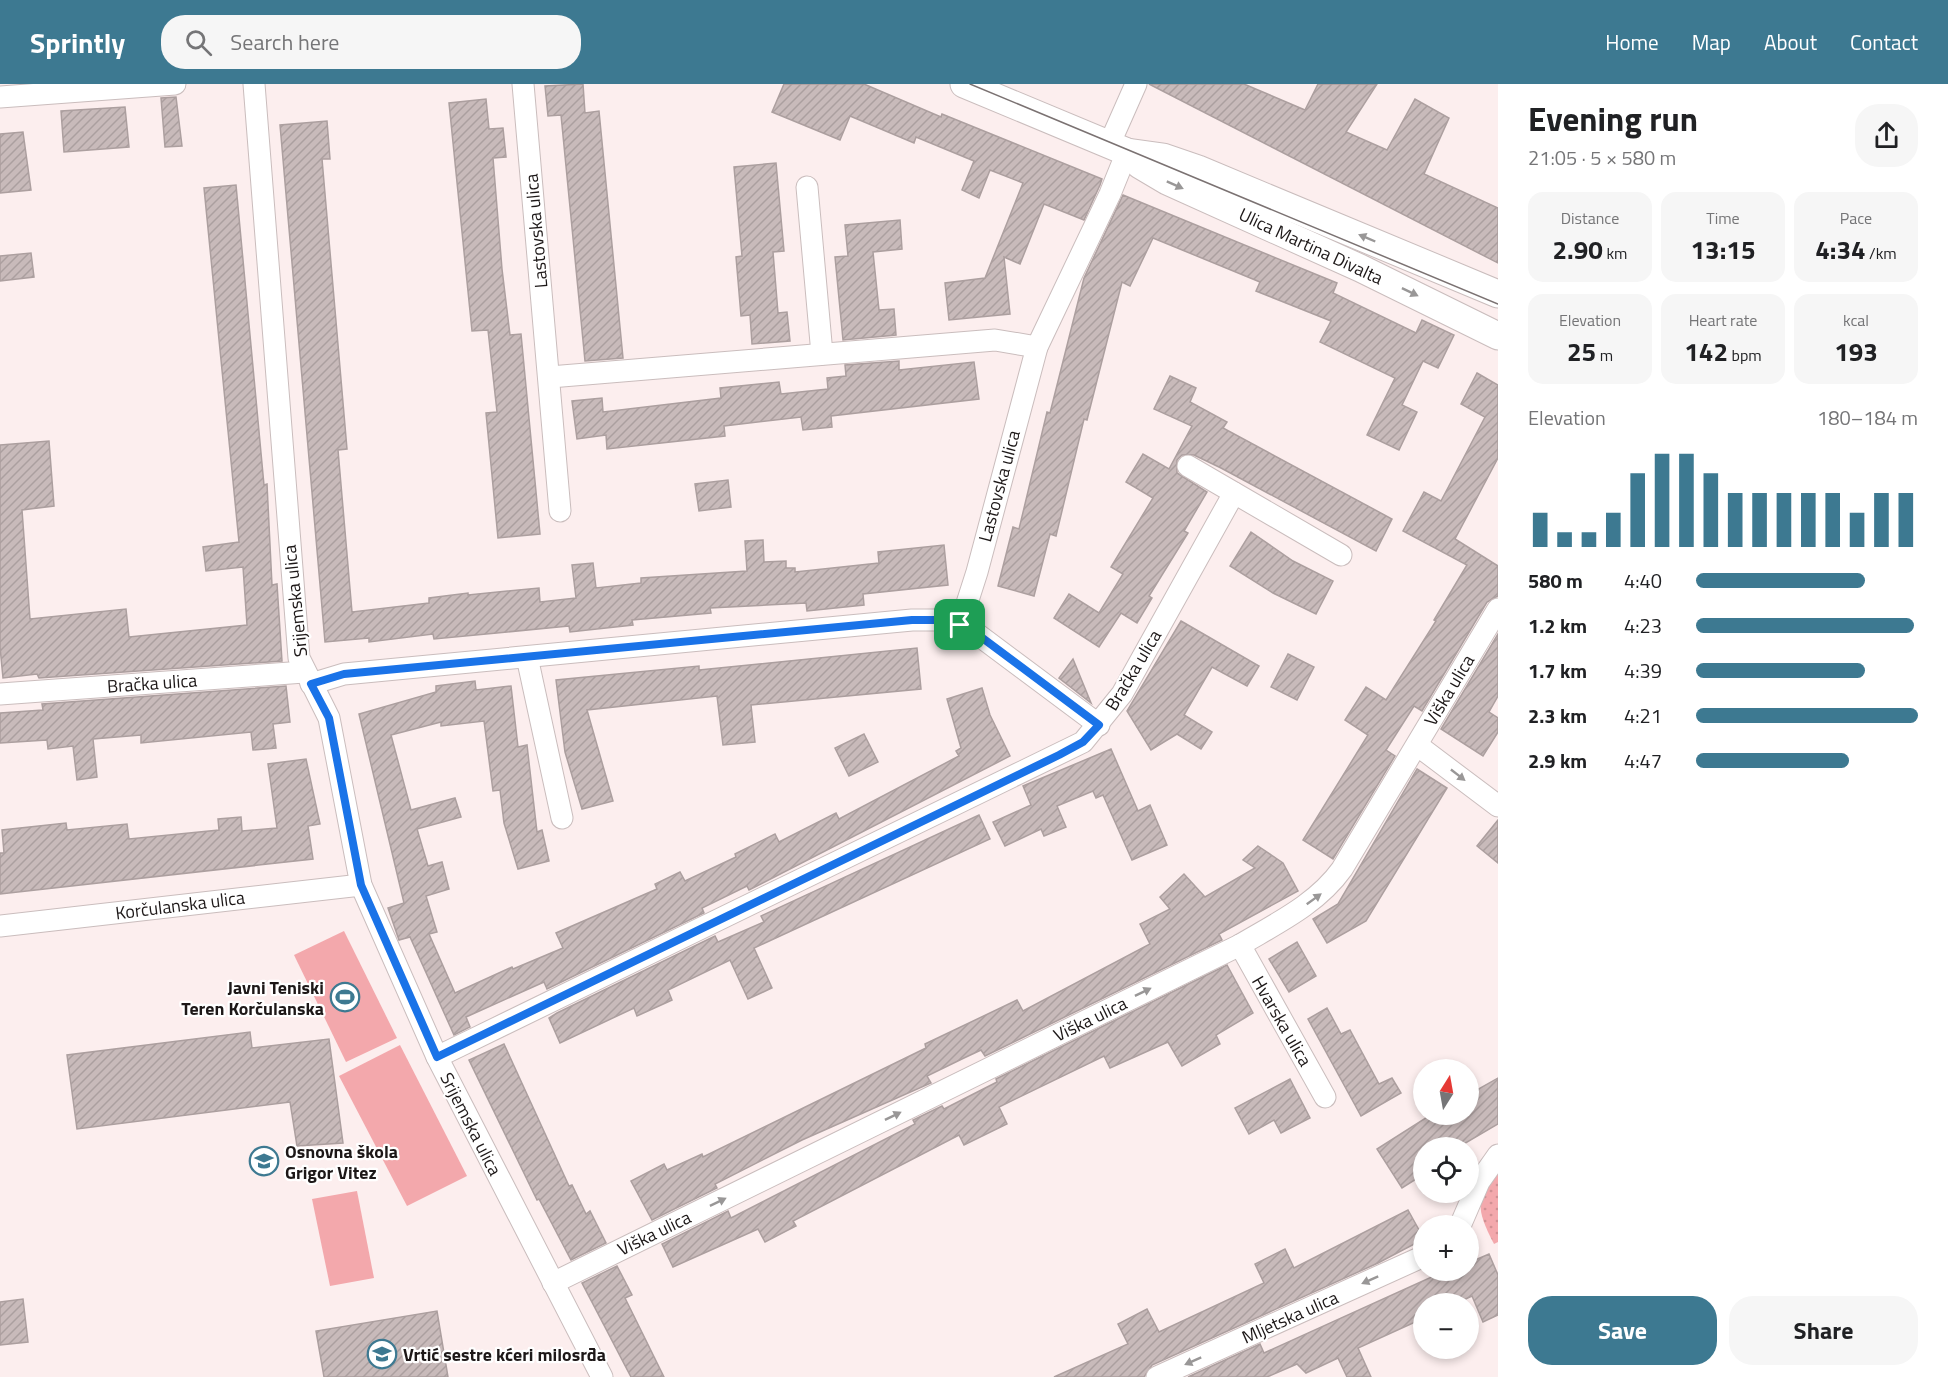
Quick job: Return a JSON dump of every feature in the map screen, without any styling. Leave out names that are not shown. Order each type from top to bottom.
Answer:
[{"type":"street","points":[[0,97],[175,84]]},
{"type":"street","name":"Srijemska ulica","points":[[254,84],[299,658],[329,718],[361,885],[437,1057],[602,1377]]},
{"type":"street","name":"Lastovska ulica","points":[[523,84],[560,511]]},
{"type":"street","name":"Ulica Martina Divalta","points":[[964,84],[1118,148],[1163,157],[1198,169],[1498,294]]},
{"type":"street","name":"Lastovska ulica","points":[[960,625],[977,572],[1037,347],[1110,194],[1118,148],[1136,84]]},
{"type":"street","name":"Ulica Martina Divalta","points":[[1118,148],[1140,165],[1167,181],[1349,263],[1498,336]]},
{"type":"street","points":[[807,187],[822,354]]},
{"type":"street","points":[[550,377],[995,340],[1037,347]]},
{"type":"street","points":[[1188,466],[1341,555]]},
{"type":"street","name":"Bračka ulica","points":[[0,694],[308,678],[912,620],[941,620],[960,625],[989,641],[1099,725],[1122,694],[1234,493]]},
{"type":"street","name":"Viška ulica","points":[[553,1283],[1240,945],[1324,892],[1342,869],[1498,609]]},
{"type":"street","points":[[527,657],[562,818]]},
{"type":"street","points":[[437,1057],[1059,755],[1083,742],[1099,725]]},
{"type":"street","points":[[1417,745],[1498,806]]},
{"type":"street","name":"Korčulanska ulica","points":[[0,926],[361,885]]},
{"type":"street","name":"Hvarska ulica","points":[[1240,945],[1325,1097]]},
{"type":"street","points":[[1465,1215],[1479,1182],[1498,1155]]},
{"type":"street","name":"Mljetska ulica","points":[[1157,1377],[1413,1261]]},
{"type":"shaded area","name":"Javni Teniski Teren Korčulanska","points":[[344,931],[397,1038],[346,1062],[294,955]]},
{"type":"shaded area","points":[[400,1045],[467,1176],[407,1206],[339,1076]]},
{"type":"shaded area","points":[[1498,1164],[1498,1242],[1494,1244],[1481,1212],[1481,1204],[1485,1186]]},
{"type":"shaded area","points":[[357,1191],[374,1278],[330,1286],[312,1199]]},
{"type":"building","points":[[583,84],[585,113],[599,111],[623,358],[585,361],[561,115],[548,116],[545,86]]},
{"type":"building","points":[[784,84],[864,84],[941,117],[942,114],[1102,179],[1084,220],[1044,204],[1020,264],[1004,257],[1010,314],[949,320],[945,283],[985,278],[1023,183],[990,170],[979,198],[962,190],[974,161],[916,137],[914,143],[850,116],[840,140],[772,112]]},
{"type":"building","points":[[1149,84],[1244,84],[1305,110],[1318,84],[1377,84],[1346,132],[1387,150],[1415,99],[1449,118],[1424,174],[1498,208],[1498,263]]},
{"type":"building","points":[[176,97],[182,146],[165,147],[161,98]]},
{"type":"building","points":[[486,99],[489,129],[503,128],[506,157],[493,158],[502,269],[510,335],[521,334],[540,534],[498,538],[486,413],[497,412],[488,330],[472,331],[449,103]]},
{"type":"building","points":[[125,107],[129,147],[64,152],[61,111]]},
{"type":"building","points":[[327,121],[330,159],[322,159],[347,449],[338,450],[352,612],[429,603],[429,598],[539,588],[540,602],[576,598],[572,565],[593,563],[596,588],[641,583],[641,578],[747,571],[745,541],[763,540],[764,562],[786,561],[786,568],[795,568],[795,572],[879,563],[878,552],[944,545],[948,585],[863,594],[864,605],[807,611],[806,603],[710,608],[711,613],[632,620],[633,625],[570,632],[569,626],[434,639],[433,634],[369,642],[369,638],[325,642],[280,125]]},
{"type":"building","points":[[23,132],[31,190],[0,193],[0,134]]},
{"type":"building","points":[[776,163],[784,251],[773,252],[778,313],[787,312],[790,341],[752,344],[750,315],[741,316],[736,257],[742,256],[734,167]]},
{"type":"building","points":[[236,185],[264,485],[267,484],[272,585],[277,584],[282,661],[39,678],[37,674],[3,678],[0,647],[0,445],[49,441],[54,506],[22,510],[30,619],[126,609],[129,637],[247,625],[243,567],[206,571],[203,547],[239,542],[204,188]]},
{"type":"building","points":[[1123,195],[1337,283],[1333,293],[1416,333],[1422,320],[1454,335],[1438,368],[1423,361],[1402,405],[1417,412],[1399,450],[1367,435],[1395,378],[1320,342],[1331,321],[1256,291],[1260,282],[1153,238],[1130,286],[1122,282],[1087,420],[1084,419],[1056,536],[1050,534],[1034,596],[998,586],[1013,527],[1019,529],[1047,412],[1050,413],[1084,278]]},
{"type":"building","points":[[900,220],[902,249],[873,252],[879,310],[894,309],[896,335],[843,340],[835,257],[848,256],[845,225]]},
{"type":"building","points":[[31,253],[34,277],[0,281],[0,256]]},
{"type":"building","points":[[899,361],[899,370],[974,362],[979,399],[831,416],[832,427],[803,430],[801,417],[724,426],[725,436],[607,449],[606,435],[577,439],[572,401],[602,398],[603,412],[721,398],[720,388],[779,382],[781,394],[828,389],[827,378],[846,376],[845,365]]},
{"type":"building","points":[[1477,373],[1498,385],[1498,458],[1455,539],[1498,566],[1498,596],[1487,602],[1422,711],[1414,706],[1386,750],[1395,756],[1333,859],[1303,840],[1368,735],[1345,720],[1366,687],[1386,700],[1436,621],[1434,620],[1467,565],[1403,531],[1424,492],[1441,501],[1485,417],[1461,404]]},
{"type":"building","points":[[1170,376],[1196,388],[1190,402],[1227,422],[1223,428],[1392,519],[1376,551],[1221,468],[1194,455],[1182,455],[1177,460],[1177,473],[1207,492],[1184,531],[1188,533],[1149,596],[1152,598],[1137,623],[1121,613],[1099,647],[1054,618],[1069,594],[1099,613],[1123,574],[1111,567],[1153,498],[1126,482],[1143,454],[1169,469],[1192,426],[1154,409]]},
{"type":"building","points":[[728,480],[731,507],[699,511],[695,484]]},
{"type":"building","points":[[1251,532],[1293,561],[1333,581],[1316,614],[1273,593],[1230,566]]},
{"type":"building","points":[[1181,621],[1259,666],[1247,686],[1212,667],[1184,715],[1212,732],[1201,749],[1177,734],[1151,750],[1127,711]]},
{"type":"building","points":[[1498,634],[1498,696],[1489,712],[1498,718],[1498,732],[1483,756],[1441,729]]},
{"type":"building","points":[[917,648],[921,689],[751,705],[755,742],[723,745],[717,696],[587,710],[613,801],[582,809],[565,752],[556,680],[699,666],[699,670]]},
{"type":"building","points":[[1288,654],[1314,667],[1297,700],[1271,687]]},
{"type":"building","points":[[1073,659],[1091,703],[1059,678]]},
{"type":"building","points":[[475,681],[476,690],[511,686],[518,747],[527,745],[537,832],[542,830],[549,861],[518,869],[504,823],[500,790],[493,791],[484,721],[441,726],[441,722],[391,735],[411,810],[455,798],[461,817],[417,829],[428,866],[442,862],[449,889],[426,896],[437,932],[429,934],[455,993],[512,967],[513,969],[563,948],[556,933],[657,889],[655,884],[680,872],[685,881],[736,857],[735,854],[775,834],[779,842],[836,813],[839,819],[959,756],[956,751],[961,748],[947,699],[982,688],[990,715],[1010,756],[749,890],[747,886],[702,908],[704,913],[547,989],[544,982],[466,1017],[470,1027],[454,1035],[410,937],[399,940],[388,908],[404,903],[359,714],[436,692],[436,686]]},
{"type":"building","points":[[286,686],[290,722],[273,724],[276,748],[253,750],[251,732],[141,743],[141,735],[93,739],[97,777],[77,780],[73,746],[48,749],[47,740],[0,743],[0,713],[43,710],[42,704]]},
{"type":"building","points":[[864,734],[878,762],[849,776],[835,748]]},
{"type":"building","points":[[1111,749],[1138,811],[1150,805],[1167,845],[1132,860],[1103,795],[1096,798],[1093,791],[1057,806],[1066,827],[1044,836],[1041,829],[1005,846],[993,822],[1031,805],[1023,786]]},
{"type":"building","points":[[306,759],[320,824],[308,826],[313,859],[0,894],[0,853],[4,853],[2,830],[66,823],[67,830],[127,824],[129,839],[219,830],[218,819],[241,817],[242,831],[277,828],[268,764]]},
{"type":"building","points":[[1417,769],[1447,788],[1366,921],[1327,943],[1313,919],[1338,904]]},
{"type":"building","points":[[979,815],[990,839],[754,948],[772,988],[748,999],[730,960],[668,990],[672,1000],[637,1016],[634,1008],[560,1043],[549,1018],[557,1013],[715,936],[718,942],[764,922],[761,916]]},
{"type":"building","points":[[1498,820],[1498,863],[1477,846]]},
{"type":"building","points":[[1258,846],[1283,863],[1298,891],[1219,934],[1222,940],[985,1056],[981,1050],[927,1076],[931,1083],[802,1140],[715,1184],[717,1188],[652,1220],[631,1181],[664,1164],[667,1170],[702,1154],[703,1157],[926,1048],[925,1044],[1017,1000],[1023,1011],[1150,944],[1140,924],[1170,909],[1160,897],[1184,874],[1205,897],[1255,868],[1243,860]]},
{"type":"building","points":[[1297,942],[1316,976],[1289,992],[1269,959]]},
{"type":"building","points":[[1227,965],[1253,1013],[1216,1035],[1220,1044],[1182,1066],[1168,1042],[1110,1068],[1104,1056],[999,1107],[1007,1124],[964,1145],[959,1135],[793,1221],[796,1226],[765,1242],[758,1229],[673,1267],[662,1244],[728,1211],[731,1218],[915,1124],[913,1120],[942,1106],[944,1109],[997,1082],[996,1079]]},
{"type":"building","points":[[1327,1008],[1341,1034],[1350,1030],[1379,1084],[1392,1078],[1401,1093],[1361,1116],[1308,1019]]},
{"type":"building","points":[[250,1032],[252,1048],[329,1039],[343,1143],[297,1146],[290,1102],[77,1129],[67,1055]]},
{"type":"building","points":[[504,1044],[569,1186],[572,1185],[586,1214],[590,1211],[606,1243],[571,1260],[539,1199],[537,1200],[469,1060]]},
{"type":"building","points":[[1498,1078],[1498,1124],[1476,1137],[1413,1137],[1413,1181],[1402,1188],[1377,1149],[1415,1125],[1479,1125],[1479,1089]]},
{"type":"building","points":[[1290,1079],[1310,1118],[1281,1133],[1274,1120],[1249,1134],[1235,1108]]},
{"type":"building","points":[[1408,1210],[1413,1219],[1413,1245],[1378,1263],[1152,1365],[1144,1377],[1054,1377],[1128,1344],[1118,1324],[1147,1309],[1159,1332],[1264,1283],[1255,1264],[1285,1249],[1294,1268]]},
{"type":"building","points":[[1489,1254],[1498,1275],[1498,1315],[1483,1322],[1479,1313],[1479,1293],[1413,1293],[1413,1323],[1358,1348],[1371,1377],[1347,1377],[1338,1358],[1306,1373],[1297,1364],[1267,1377],[1188,1377],[1260,1344],[1264,1353],[1423,1281],[1479,1281],[1479,1258]]},
{"type":"building","points":[[617,1266],[632,1295],[625,1298],[664,1377],[631,1377],[582,1283]]},
{"type":"building","points":[[23,1299],[28,1342],[0,1345],[0,1302]]},
{"type":"building","name":"Vrtić sestre kćeri milosrđa","points":[[437,1311],[448,1377],[324,1377],[316,1331]]},
{"type":"tram line","points":[[970,84],[1498,304]]},
{"type":"place","name":"Javni Teniski Teren Korčulanska","points":[[345,997]]},
{"type":"place","name":"Osnovna škola Grigor Vitez","points":[[264,1161]]},
{"type":"place","name":"Vrtić sestre kćeri milosrđa","points":[[382,1354]]},
{"type":"route","points":[[912,620],[941,620],[960,625],[989,641],[1099,725],[1083,742],[1059,755],[437,1057],[361,885],[329,718],[318,693],[311,684],[320,679],[344,674],[912,620]]}]
